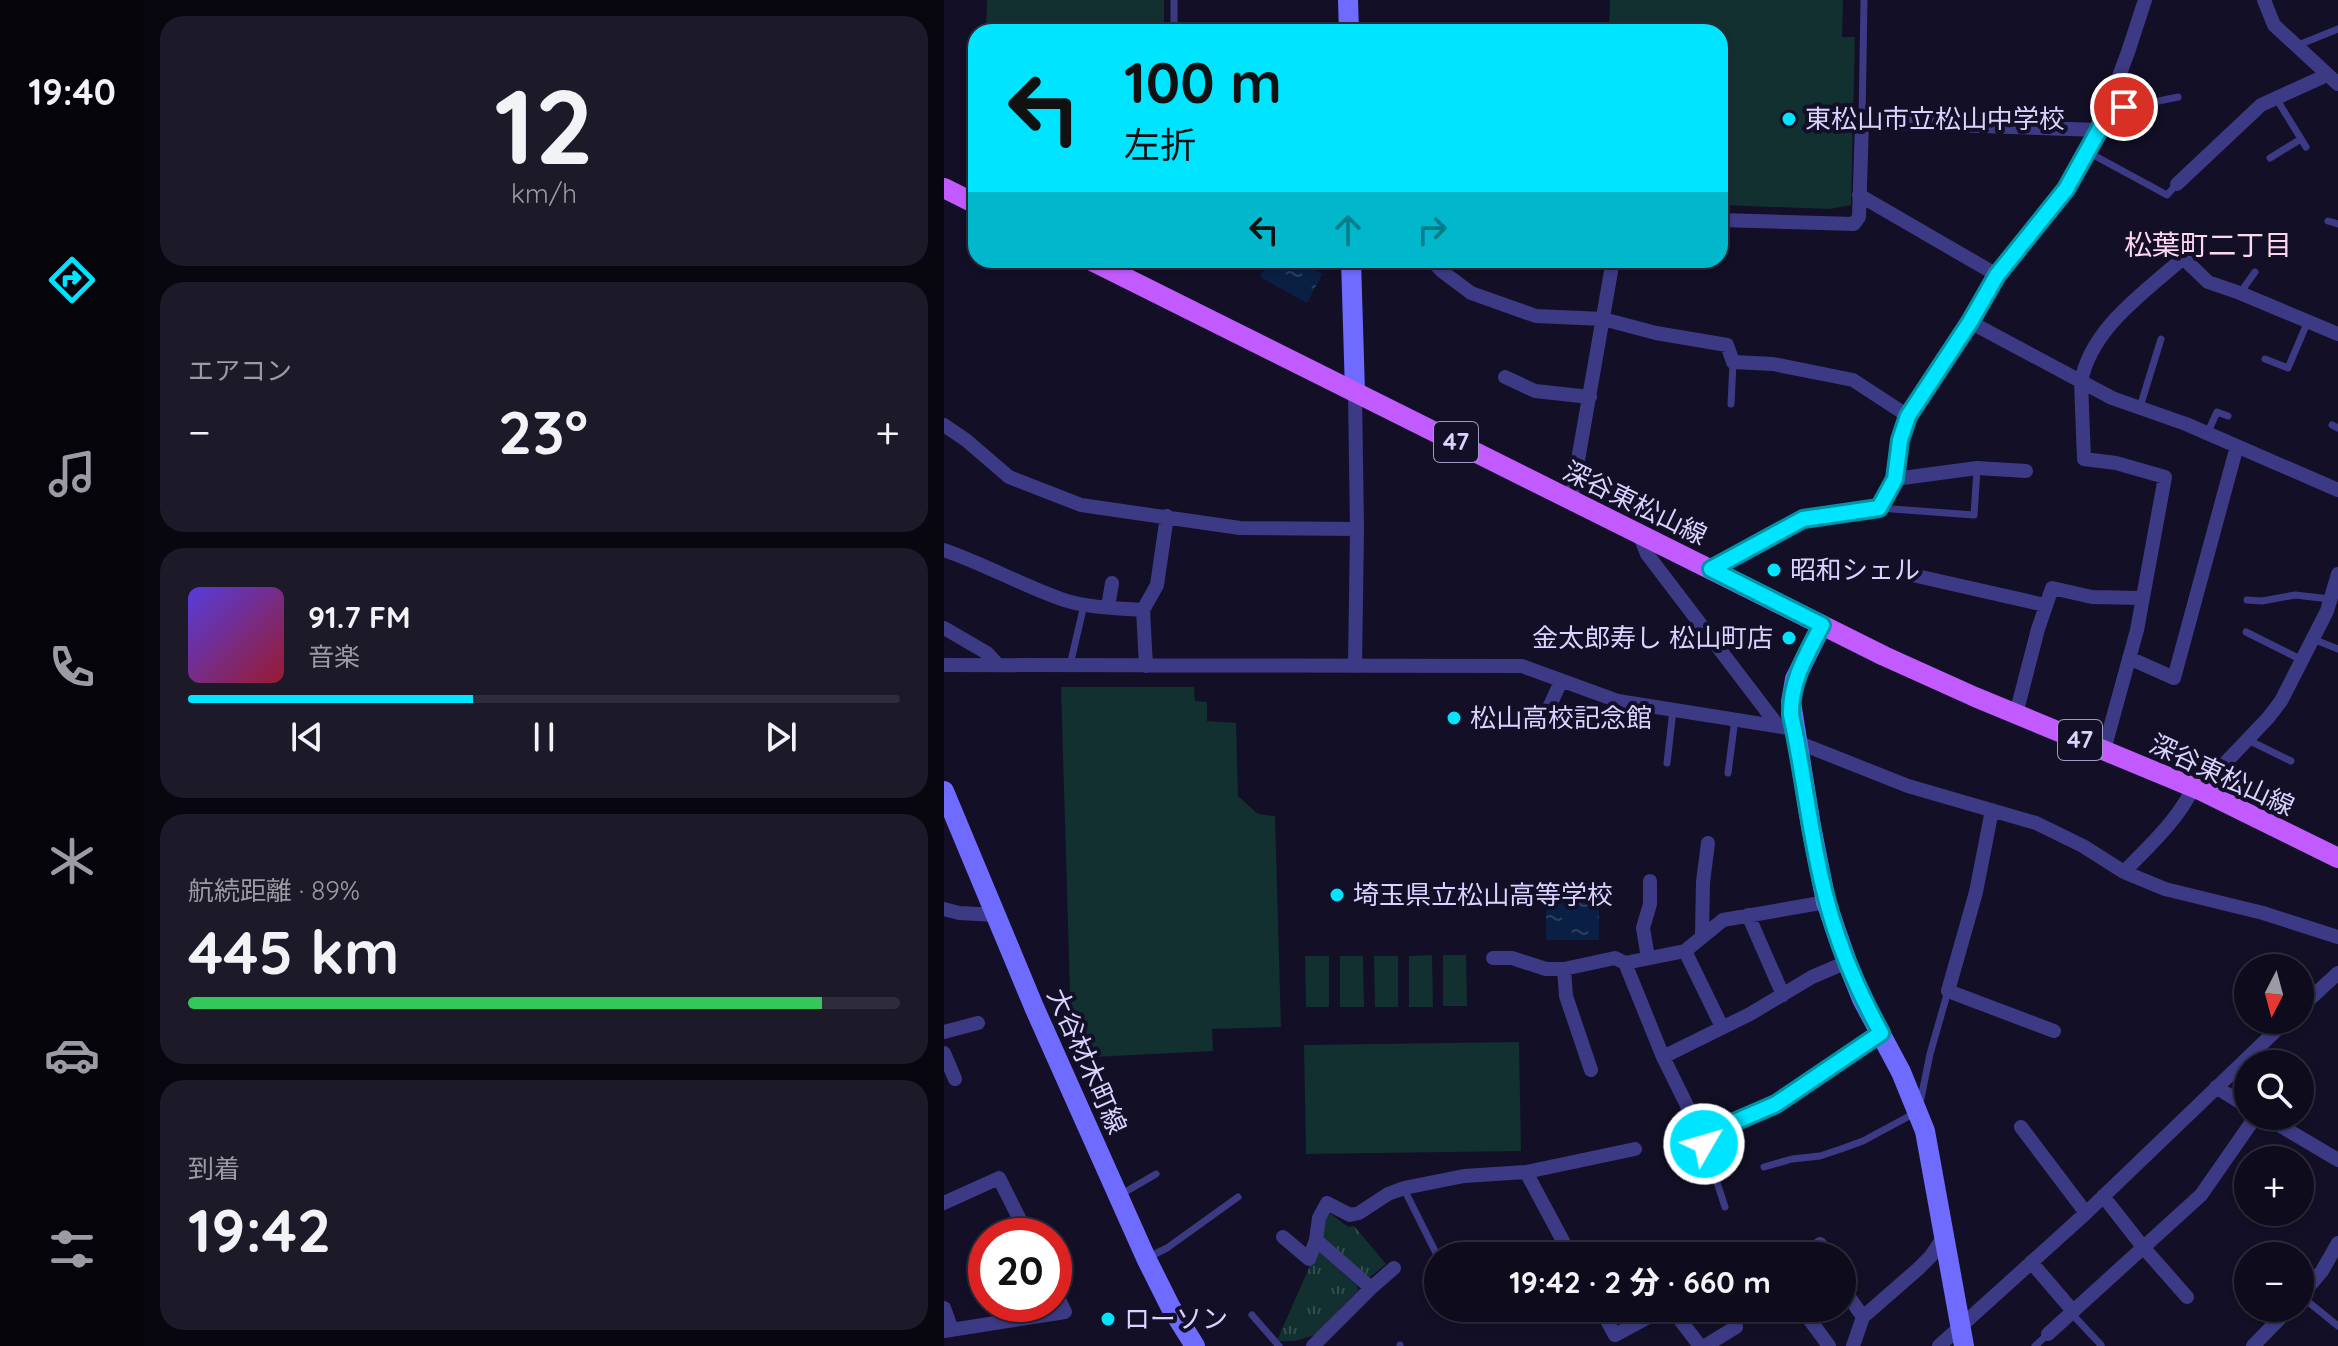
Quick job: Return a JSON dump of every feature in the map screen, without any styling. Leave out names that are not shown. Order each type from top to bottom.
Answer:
[{"type":"main road","points":[[944,188],[968,200]]},
{"type":"main road","name":"深谷東松山線","points":[[1106,268],[1884,656],[2197,789],[2338,858]]},
{"type":"street","points":[[1348,0],[1349,24]]},
{"type":"street","points":[[1711,569],[1803,519],[1879,508],[1895,479],[1900,440],[1908,416],[1997,275],[2066,189],[2099,130],[2145,0]]},
{"type":"street","points":[[2177,184],[2261,105],[2332,79],[2274,25],[2264,0]]},
{"type":"street","points":[[1728,220],[1854,224],[1859,217],[1862,122],[2099,130]]},
{"type":"street","points":[[1859,195],[1997,275]]},
{"type":"street","points":[[2104,750],[2137,630],[2165,477],[2116,463],[2084,459],[2081,382],[2097,343],[2114,321],[2183,258],[2208,282],[2338,334]]},
{"type":"street","points":[[1351,268],[1357,529],[1355,666]]},
{"type":"street","points":[[1439,268],[1471,293],[1536,316],[1603,319],[1656,333],[1727,345],[1733,362],[1773,364],[1853,380],[1908,416]]},
{"type":"street","points":[[1571,500],[1612,268]]},
{"type":"street","points":[[1970,322],[2112,398],[2237,446],[2338,490]]},
{"type":"street","points":[[1505,377],[1535,391],[1590,397]]},
{"type":"street","points":[[944,425],[1009,477],[1081,505],[1240,528],[1357,529]]},
{"type":"street","points":[[2129,658],[2174,678],[2237,446]]},
{"type":"street","points":[[1895,479],[1977,468],[2026,471]]},
{"type":"street","points":[[1146,666],[1143,610],[1157,585],[1167,516]]},
{"type":"street","points":[[1640,536],[1647,554],[1790,732]]},
{"type":"street","points":[[944,550],[1066,600],[1085,605],[1143,610]]},
{"type":"street","points":[[1908,574],[2045,605]]},
{"type":"street","points":[[2124,872],[2281,701],[2332,599],[2338,574]]},
{"type":"street","points":[[1108,607],[1112,583]]},
{"type":"street","points":[[2016,714],[2052,588],[2092,597],[2141,598]]},
{"type":"street","points":[[1822,625],[1792,689],[1790,732],[1826,902],[1862,999],[1918,1111],[1929,1152],[1963,1337]]},
{"type":"street","points":[[944,628],[987,653],[998,665]]},
{"type":"street","points":[[944,665],[1522,666],[1618,701],[1735,719],[1790,732],[1908,786],[2036,823],[2083,846],[2124,872],[2165,889],[2263,913],[2338,937]]},
{"type":"street","points":[[1548,710],[1561,681]]},
{"type":"street","name":"大谷材木町線","points":[[944,791],[1034,1007],[1146,1258],[1195,1346]]},
{"type":"street","points":[[1992,810],[1976,892],[1948,991],[2054,1031]]},
{"type":"street","points":[[1702,935],[1703,882],[1708,843]]},
{"type":"street","points":[[1648,958],[1643,928],[1650,904],[1650,881]]},
{"type":"street","points":[[1493,958],[1512,958],[1546,969],[1564,969],[1615,958],[1625,963],[1685,951],[1723,920],[1826,902]]},
{"type":"street","points":[[944,909],[997,915]]},
{"type":"street","points":[[1748,915],[1783,995]]},
{"type":"street","points":[[1685,951],[1722,1027]]},
{"type":"street","points":[[1663,1057],[1812,977],[1847,962]]},
{"type":"street","points":[[1625,963],[1663,1057],[1702,1136],[1776,1104],[1881,1033]]},
{"type":"street","points":[[1564,969],[1566,996],[1591,1070]]},
{"type":"street","points":[[2314,995],[2338,973]]},
{"type":"street","points":[[944,1032],[978,1023]]},
{"type":"street","points":[[1939,1346],[1963,1337],[2031,1262],[2272,1034]]},
{"type":"street","points":[[944,1053],[955,1079]]},
{"type":"street","points":[[2216,1087],[2234,1098]]},
{"type":"street","points":[[2021,1127],[2086,1213]]},
{"type":"street","points":[[2048,1334],[2201,1195],[2246,1130]]},
{"type":"street","points":[[2288,1130],[2338,1160]]},
{"type":"street","points":[[1283,1237],[1309,1259],[1319,1218],[1327,1203],[1350,1215],[1404,1188],[1464,1176],[1526,1172],[1635,1149]]},
{"type":"street","points":[[1526,1172],[1564,1242]]},
{"type":"street","points":[[944,1203],[999,1178],[1019,1218]]},
{"type":"street","points":[[2103,1196],[2187,1297]]},
{"type":"street","points":[[1853,1346],[1863,1317],[1931,1256],[1945,1234]]},
{"type":"street","points":[[1316,1240],[1371,1288]]},
{"type":"street","points":[[2314,1281],[2338,1243]]},
{"type":"street","points":[[2031,1262],[2072,1312]]},
{"type":"street","points":[[1313,1346],[1394,1268]]},
{"type":"street","points":[[1856,1307],[1863,1317]]},
{"type":"street","points":[[944,1308],[948,1330],[1000,1322]]},
{"type":"street","points":[[1608,1322],[1615,1335],[1641,1322]]},
{"type":"street","points":[[1681,1322],[1703,1346],[1736,1327],[1735,1322]]},
{"type":"street","points":[[1811,1322],[1829,1346]]},
{"type":"street","points":[[2253,1346],[2276,1322]]},
{"type":"lane","points":[[1174,0],[1174,24]]},
{"type":"lane","points":[[1862,122],[1864,0]]},
{"type":"lane","points":[[2296,46],[2338,29]]},
{"type":"lane","points":[[2106,112],[2178,97]]},
{"type":"lane","points":[[2276,98],[2306,147]]},
{"type":"lane","points":[[2270,158],[2301,139]]},
{"type":"lane","points":[[2086,151],[2167,195],[2177,184]]},
{"type":"lane","points":[[2328,221],[2338,224]]},
{"type":"lane","points":[[2240,293],[2255,272]]},
{"type":"lane","points":[[2265,359],[2288,368],[2308,321]]},
{"type":"lane","points":[[2140,407],[2161,339]]},
{"type":"lane","points":[[1731,404],[1733,362]]},
{"type":"lane","points":[[2207,434],[2217,412],[2228,416]]},
{"type":"lane","points":[[1879,508],[1974,515],[1977,468]]},
{"type":"lane","points":[[2247,600],[2262,601],[2295,595],[2332,599]]},
{"type":"lane","points":[[1070,665],[1085,605]]},
{"type":"lane","points":[[2246,632],[2302,660]]},
{"type":"lane","points":[[2313,639],[2338,649]]},
{"type":"lane","points":[[1667,763],[1673,710]]},
{"type":"lane","points":[[1728,773],[1735,719]]},
{"type":"lane","points":[[2248,740],[2291,761]]},
{"type":"lane","points":[[1764,1167],[1792,1159],[1820,1156],[1863,1141],[1918,1111],[1948,991]]},
{"type":"lane","points":[[1668,1150],[1702,1136],[1725,1207]]},
{"type":"lane","points":[[1118,1196],[1156,1174]]},
{"type":"lane","points":[[1404,1188],[1431,1242]]},
{"type":"lane","points":[[1146,1258],[1167,1248],[1238,1197]]},
{"type":"lane","points":[[2314,1307],[2338,1326]]},
{"type":"lane","points":[[2072,1312],[2101,1345]]},
{"type":"lane","points":[[1252,1315],[1279,1346]]},
{"type":"lane","points":[[2035,1346],[2048,1334]]},
{"type":"green space","points":[[987,0],[1164,0],[1164,24],[986,24]]},
{"type":"green space","name":"東松山市立松山中学校","points":[[1610,0],[1843,0],[1842,37],[1855,37],[1851,205],[1830,209],[1728,205],[1728,24],[1609,24]]},
{"type":"green space","points":[[1061,687],[1194,687],[1195,701],[1207,702],[1207,721],[1236,723],[1238,796],[1258,814],[1275,816],[1281,1027],[1212,1029],[1213,1051],[1093,1057],[1071,1027]]},
{"type":"green space","points":[[1432,955],[1433,1007],[1409,1007],[1409,956]]},
{"type":"green space","points":[[1443,955],[1466,955],[1467,1006],[1443,1006]]},
{"type":"green space","points":[[1305,956],[1329,956],[1329,1007],[1306,1007]]},
{"type":"green space","points":[[1340,956],[1363,956],[1364,1007],[1340,1007]]},
{"type":"green space","points":[[1374,956],[1398,956],[1398,1007],[1375,1007]]},
{"type":"green space","points":[[1519,1042],[1521,1151],[1306,1154],[1304,1045]]},
{"type":"green space","points":[[1331,1214],[1348,1227],[1354,1226],[1386,1264],[1370,1277],[1365,1277],[1321,1236],[1326,1215]]},
{"type":"green space","points":[[1317,1250],[1358,1290],[1315,1335],[1295,1341],[1279,1341],[1278,1338]]},
{"type":"water","points":[[1265,268],[1311,268],[1322,274],[1307,303],[1260,277]]},
{"type":"water","points":[[1546,901],[1599,901],[1599,940],[1546,940]]},
{"type":"place","name":"東松山市立松山中学校","points":[[1789,119]]},
{"type":"place","name":"昭和シェル","points":[[1774,570]]},
{"type":"place","name":"金太郎寿し 松山町店","points":[[1789,638]]},
{"type":"place","name":"松山高校記念館","points":[[1454,718]]},
{"type":"place","name":"埼玉県立松山高等学校","points":[[1337,895]]},
{"type":"place","name":"ローソン","points":[[1108,1319]]},
{"type":"district","name":"松葉町二丁目","points":[[2208,245]]},
{"type":"route","points":[[1704,1144],[1702,1136],[1776,1104],[1881,1033],[1862,999],[1826,902],[1791,715],[1795,679],[1822,625],[1711,569],[1803,519],[1879,508],[1895,479],[1900,440],[1908,416],[1997,275],[2066,189],[2106,112],[2124,107]]}]
